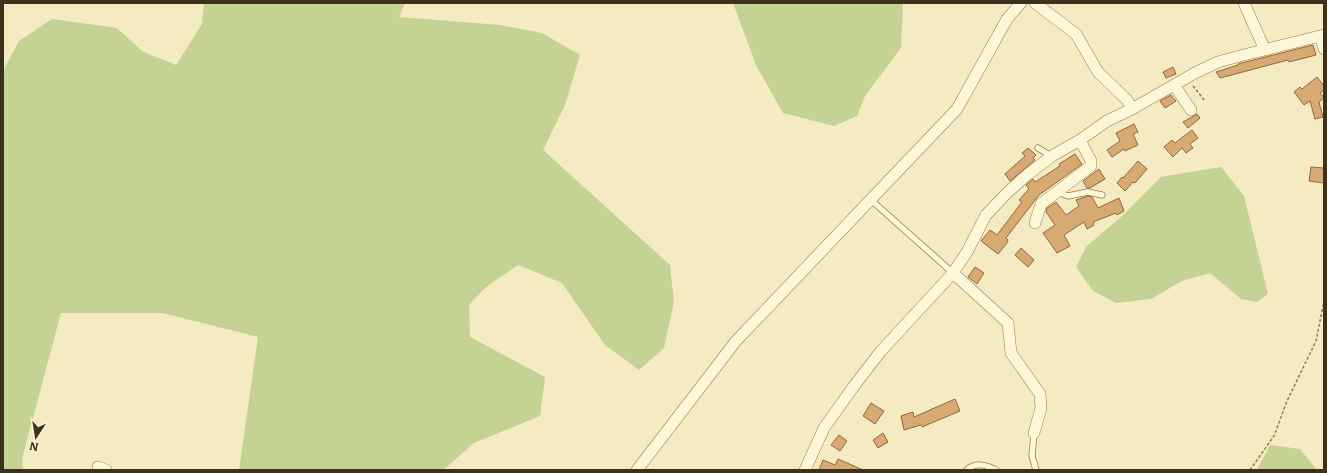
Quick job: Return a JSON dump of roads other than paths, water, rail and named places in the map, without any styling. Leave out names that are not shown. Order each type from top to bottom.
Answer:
[{"type":"street","points":[[637,470],[736,341],[957,109],[1007,19],[1022,3]]},
{"type":"street","points":[[1035,3],[1076,34],[1098,72],[1127,100],[1132,109]]},
{"type":"street","points":[[1244,3],[1265,50]]},
{"type":"street","points":[[805,470],[824,428],[881,351],[953,273],[967,252],[986,215],[1007,193],[1052,156],[1080,140],[1107,121],[1218,62],[1322,35],[1324,49]]},
{"type":"street","points":[[1174,86],[1191,110]]},
{"type":"street","points":[[1034,223],[1041,204],[1091,166],[1091,161],[1080,140]]},
{"type":"street","points":[[953,273],[1008,323],[1011,353],[1040,394],[1041,408],[1034,433]]},
{"type":"lane","points":[[1038,148],[1052,156]]},
{"type":"lane","points":[[1058,192],[1068,196],[1088,192],[1102,195]]},
{"type":"lane","points":[[871,200],[953,273]]},
{"type":"lane","points":[[1034,433],[1032,456],[1036,470]]},
{"type":"lane","points":[[967,470],[970,467],[979,464],[996,470]]}]
